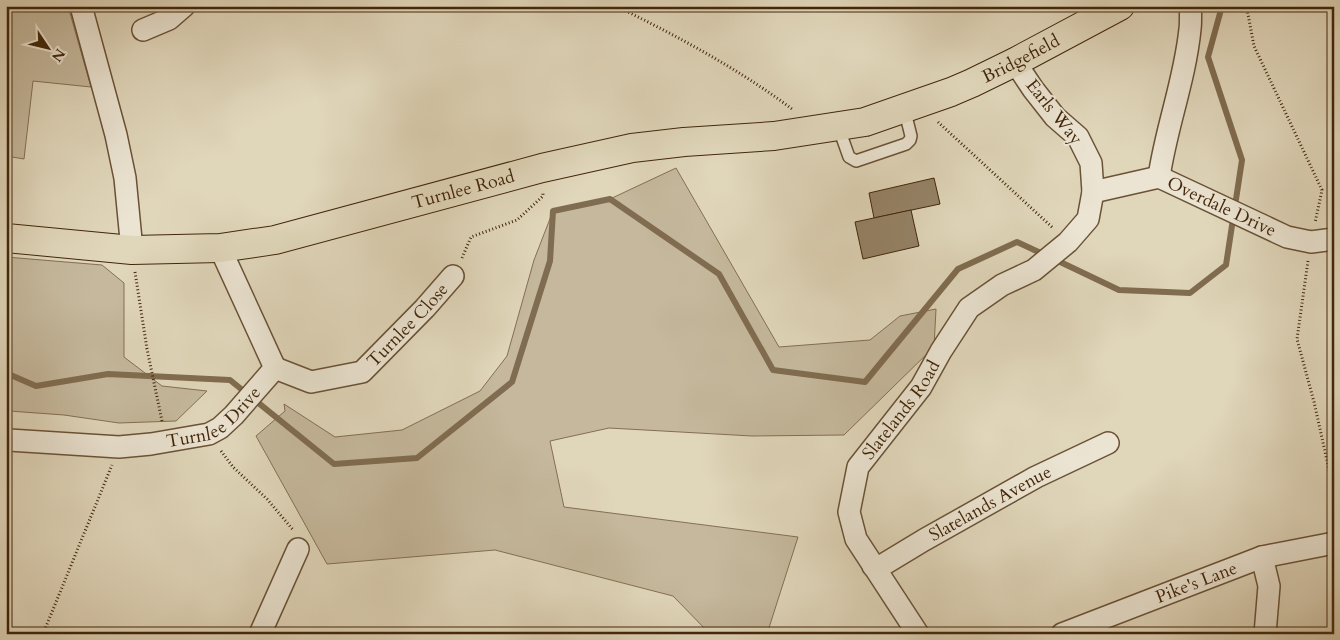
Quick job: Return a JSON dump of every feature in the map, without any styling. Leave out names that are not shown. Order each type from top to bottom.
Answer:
[{"type":"main road","name":"Bridgefield","points":[[911,106],[950,92],[1015,62],[1120,6]]},
{"type":"main road","name":"Turnlee Road","points":[[6,238],[132,250],[220,248],[275,240],[542,168],[632,148],[684,142],[774,136],[828,128],[865,122],[911,106]]},
{"type":"street","points":[[81,6],[116,135],[125,178],[132,250]]},
{"type":"street","points":[[143,30],[169,19],[184,6]]},
{"type":"street","points":[[1159,178],[1162,153],[1184,62],[1190,29],[1191,6]]},
{"type":"street","name":"Earls Way","points":[[1015,62],[1033,89],[1055,116],[1078,137],[1091,163],[1093,192]]},
{"type":"street","name":"Overdale Drive","points":[[1093,192],[1159,178],[1287,237],[1311,242],[1334,239]]},
{"type":"street","points":[[1069,240],[1088,220],[1093,192]]},
{"type":"street","name":"Slatelands Road","points":[[918,634],[856,539],[849,512],[858,468],[922,387],[941,351],[970,308],[1002,285],[1034,270],[1069,240]]},
{"type":"street","name":"Turnlee Drive","points":[[6,441],[119,447],[209,434],[220,428],[234,415],[275,368],[220,248]]},
{"type":"street","name":"Turnlee Close","points":[[275,368],[311,382],[362,372],[425,308],[453,276]]},
{"type":"street","name":"Slatelands Avenue","points":[[873,566],[881,566],[1036,477],[1108,443]]},
{"type":"street","name":"Pike's Lane","points":[[1062,634],[1262,557],[1334,543]]},
{"type":"street","points":[[260,634],[298,549]]},
{"type":"street","points":[[1262,557],[1269,586],[1265,634]]},
{"type":"lane","points":[[828,128],[849,157],[856,162],[906,144],[910,140],[911,106]]},
{"type":"path","points":[[616,6],[669,32],[828,128]]},
{"type":"path","points":[[1247,9],[1254,46],[1322,190],[1311,242],[1297,339],[1314,402],[1334,492]]},
{"type":"path","points":[[911,106],[1069,240]]},
{"type":"path","points":[[453,276],[471,237],[517,220],[543,196],[542,168]]},
{"type":"path","points":[[132,250],[150,362],[166,441]]},
{"type":"path","points":[[209,434],[233,467],[267,499],[297,534],[298,549]]},
{"type":"path","points":[[44,634],[119,447]]},
{"type":"shaded area","points":[[6,6],[68,6],[91,87],[33,81],[24,159],[6,156]]},
{"type":"shaded area","points":[[676,168],[779,347],[870,340],[900,316],[936,309],[934,347],[844,435],[752,436],[609,428],[550,441],[564,507],[798,537],[767,634],[710,634],[673,596],[495,550],[327,564],[256,436],[285,411],[284,404],[335,437],[402,430],[480,391],[507,356],[534,260],[553,211],[610,199]]},
{"type":"shaded area","points":[[6,257],[102,265],[124,283],[124,357],[162,386],[207,391],[176,421],[119,423],[64,415],[6,412]]},
{"type":"building","points":[[934,178],[940,204],[874,218],[869,193]]},
{"type":"building","points":[[911,210],[919,246],[863,259],[855,222]]},
{"type":"waterway","points":[[1054,259],[1119,290],[1190,293],[1226,265],[1242,160],[1208,57],[1222,6]]},
{"type":"waterway","points":[[6,373],[36,386],[108,374],[230,380],[334,464],[417,458],[512,382],[550,261],[553,211],[610,199],[719,274],[773,370],[865,382],[958,269],[1017,242],[1045,255]]}]
